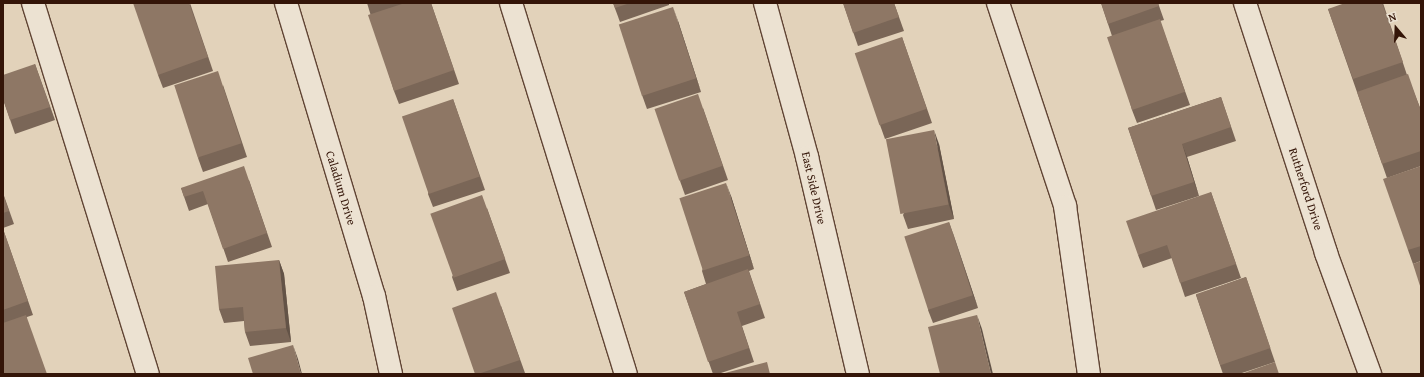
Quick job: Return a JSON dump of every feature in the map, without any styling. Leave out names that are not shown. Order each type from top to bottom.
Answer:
[{"type":"street","points":[[33,3],[148,374]]},
{"type":"street","name":"Caladium Drive","points":[[286,3],[374,296],[391,374]]},
{"type":"street","points":[[511,3],[626,374]]},
{"type":"street","name":"East Side Drive","points":[[765,3],[807,157],[858,374]]},
{"type":"street","points":[[998,3],[1065,206],[1089,374]]},
{"type":"street","name":"Rutherford Drive","points":[[1245,3],[1326,253],[1370,374]]},
{"type":"building","points":[[133,3],[189,3],[208,57],[158,75]]},
{"type":"building","points":[[405,3],[431,3],[454,70],[394,91],[368,15]]},
{"type":"building","points":[[613,3],[630,3],[615,8]]},
{"type":"building","points":[[843,3],[894,3],[899,17],[853,33]]},
{"type":"building","points":[[1101,3],[1158,3],[1159,6],[1108,24]]},
{"type":"building","points":[[1345,3],[1382,3],[1403,62],[1353,79],[1328,9]]},
{"type":"building","points":[[673,7],[696,78],[642,96],[619,25]]},
{"type":"building","points":[[1160,19],[1185,92],[1132,110],[1107,37]]},
{"type":"building","points":[[902,37],[927,109],[879,125],[855,53]]},
{"type":"building","points":[[35,64],[50,107],[10,120],[3,99],[3,75]]},
{"type":"building","points":[[218,71],[241,143],[198,157],[174,85]]},
{"type":"building","points":[[1408,74],[1421,111],[1421,151],[1382,164],[1357,92]]},
{"type":"building","points":[[698,94],[723,166],[679,181],[655,109]]},
{"type":"building","points":[[1221,97],[1231,127],[1182,144],[1194,182],[1151,196],[1128,128]]},
{"type":"building","points":[[453,99],[480,177],[429,194],[402,117]]},
{"type":"building","points":[[934,130],[949,205],[900,214],[886,139]]},
{"type":"building","points":[[244,166],[267,233],[223,249],[203,191],[184,197],[181,188]]},
{"type":"building","points":[[1421,166],[1421,246],[1408,250],[1383,179]]},
{"type":"building","points":[[726,183],[749,255],[703,270],[679,198]]},
{"type":"building","points":[[1211,192],[1236,264],[1180,283],[1167,245],[1138,255],[1126,221]]},
{"type":"building","points":[[3,194],[9,211],[3,213]]},
{"type":"building","points":[[482,195],[505,259],[454,278],[430,214]]},
{"type":"building","points":[[949,222],[973,295],[928,310],[904,237]]},
{"type":"building","points":[[3,229],[28,301],[3,310]]},
{"type":"building","points":[[279,260],[286,328],[245,332],[243,307],[219,309],[215,266]]},
{"type":"building","points":[[1421,261],[1421,289],[1413,264]]},
{"type":"building","points":[[748,269],[760,304],[737,312],[749,348],[708,362],[684,292]]},
{"type":"building","points":[[1246,277],[1270,348],[1220,365],[1196,294]]},
{"type":"building","points":[[496,292],[520,360],[475,374],[452,308]]},
{"type":"building","points":[[26,315],[47,374],[3,374],[3,323]]},
{"type":"building","points":[[977,315],[991,374],[940,374],[928,327]]},
{"type":"building","points":[[293,345],[301,374],[253,374],[248,358]]},
{"type":"building","points":[[767,362],[770,374],[721,374]]},
{"type":"building","points":[[1275,362],[1279,374],[1241,374]]}]
